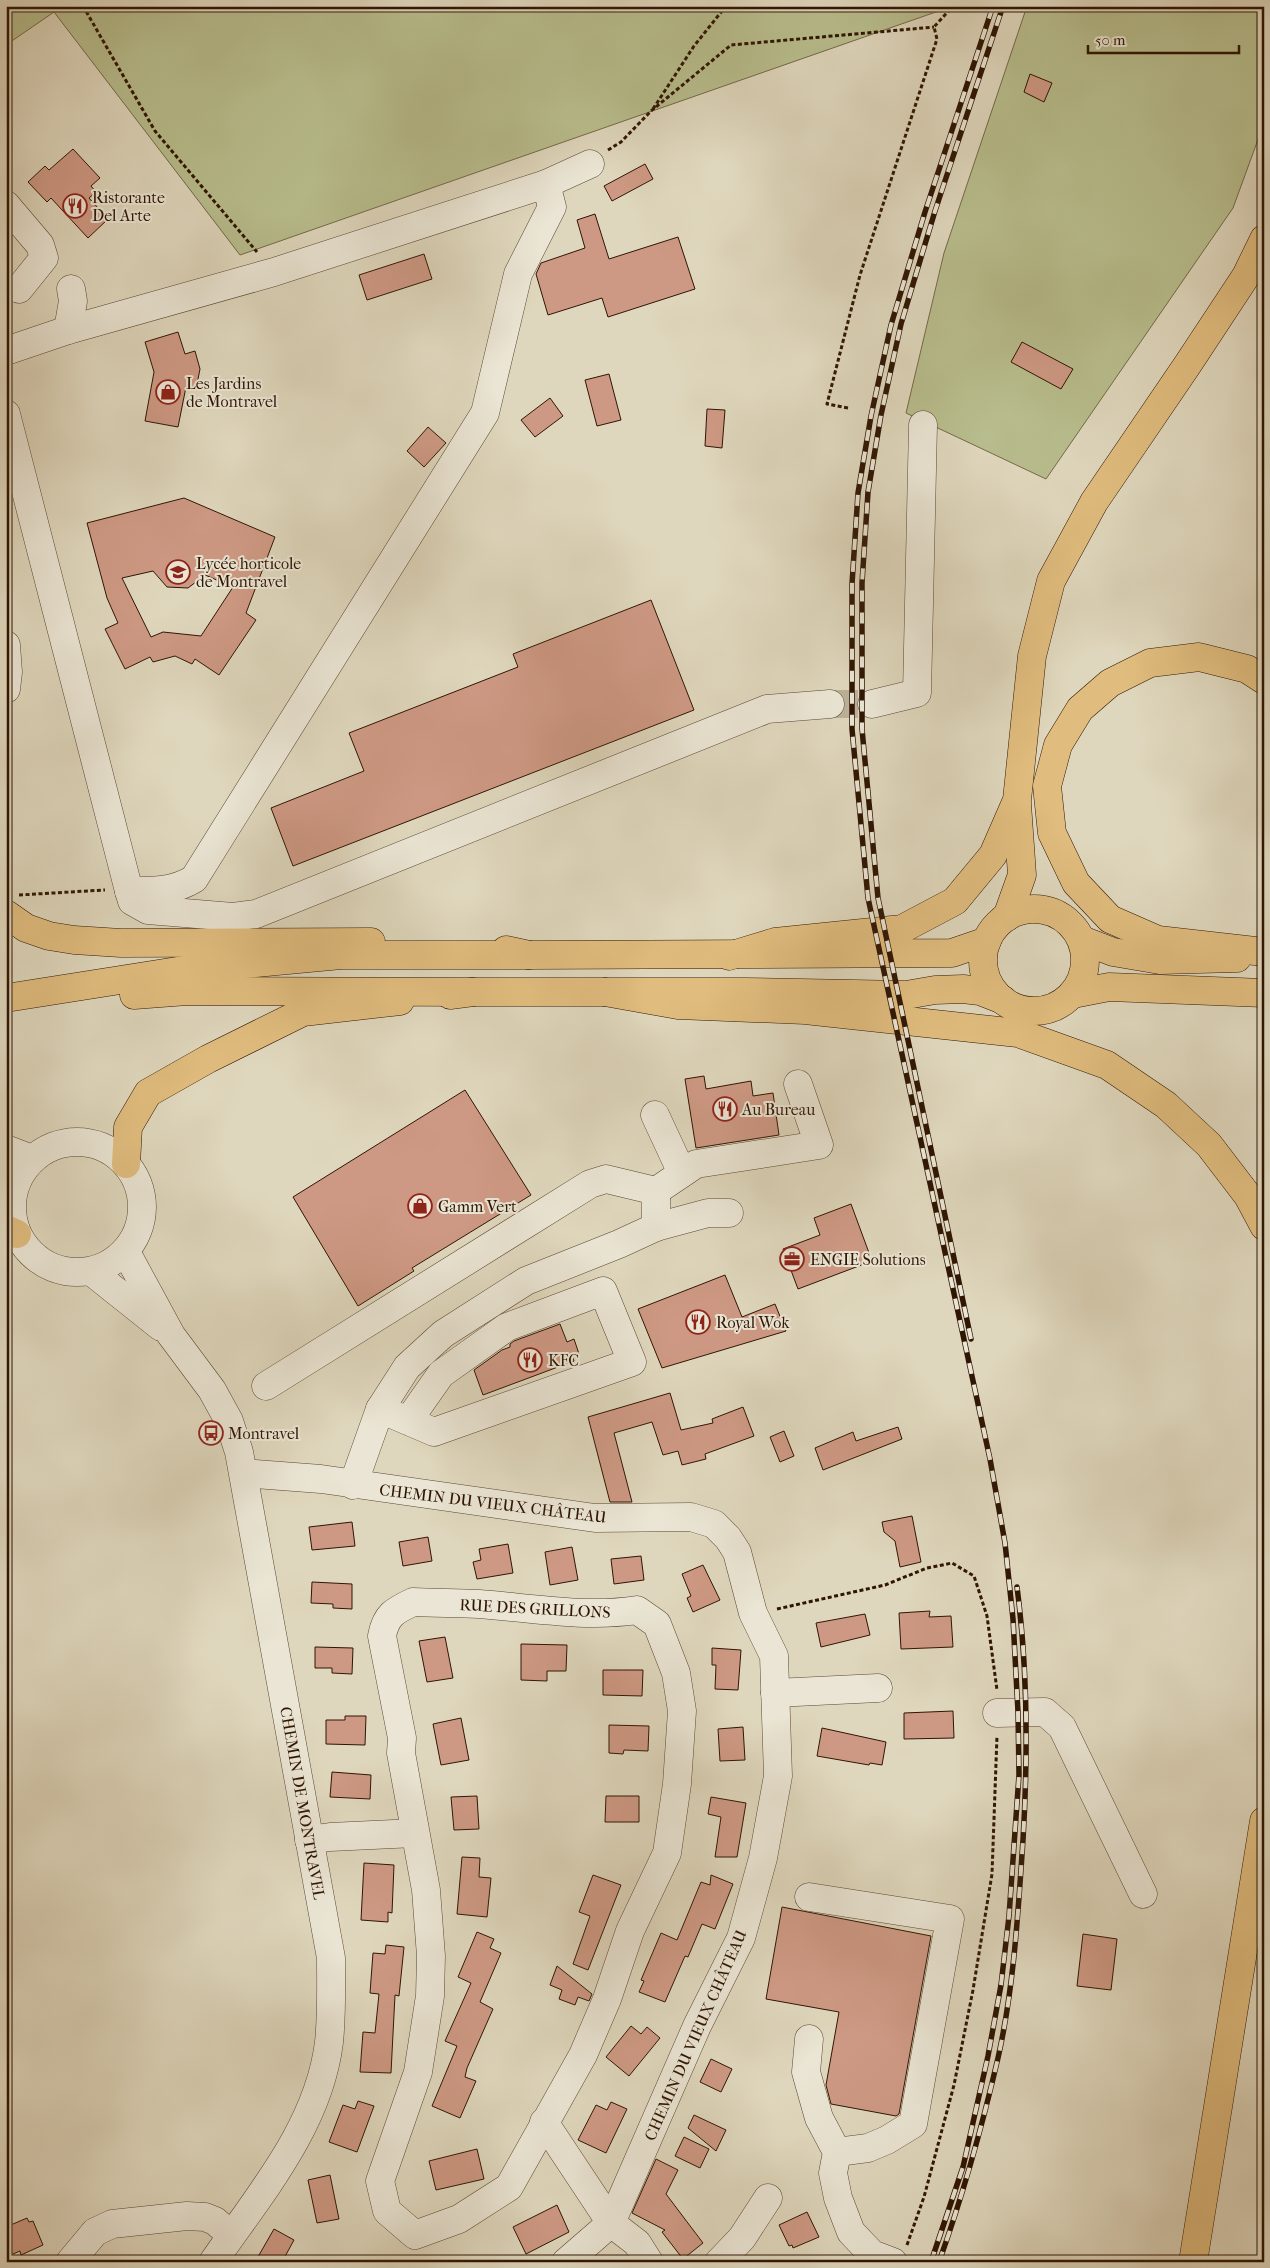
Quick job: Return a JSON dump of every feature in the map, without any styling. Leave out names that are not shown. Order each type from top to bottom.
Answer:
[{"type":"main road","points":[[1007,917],[1022,874],[1017,800],[1032,656],[1051,581],[1094,502],[1236,292],[1264,239]]},
{"type":"main road","points":[[1264,680],[1247,669],[1199,657],[1150,663],[1110,682],[1080,709],[1058,745],[1046,786],[1052,833],[1076,883],[1110,919],[1158,940],[1264,952]]},
{"type":"main road","points":[[729,956],[775,942],[902,930],[955,901],[993,855],[1017,800]]},
{"type":"main road","points":[[11,905],[26,928],[49,936],[74,940],[121,944],[470,941],[529,955]]},
{"type":"main road","points":[[6,1011],[80,1000],[187,990],[906,995],[935,990],[964,989],[980,991],[1019,1009],[1037,1012],[1048,1010],[1064,1002],[1073,994],[1085,971],[1085,953],[1082,940],[1066,920],[1051,912],[1036,909],[1019,912],[1007,917],[994,930],[987,941],[984,970],[991,987],[1003,1000]]},
{"type":"main road","points":[[1082,940],[1112,952],[1160,960],[1264,957]]},
{"type":"main road","points":[[6,998],[190,970],[340,955],[729,956],[952,954],[987,941]]},
{"type":"main road","points":[[1073,994],[1109,987],[1264,993]]},
{"type":"main road","points":[[126,1164],[128,1127],[148,1094],[208,1059],[304,1012],[473,992]]},
{"type":"main road","points":[[605,992],[678,1005],[806,1010],[1018,1033],[1108,1065],[1166,1105],[1209,1145],[1248,1196],[1264,1226]]},
{"type":"main road","points":[[1193,2262],[1264,1821]]},
{"type":"street","points":[[6,351],[68,330],[274,272],[546,184],[590,164]]},
{"type":"street","points":[[129,891],[161,892],[180,887],[194,880],[485,413],[518,274],[552,207],[546,184]]},
{"type":"street","points":[[6,205],[49,249],[19,289]]},
{"type":"street","points":[[68,330],[73,301],[71,289]]},
{"type":"street","points":[[6,414],[129,891],[132,901],[148,910],[234,917],[256,914],[767,710],[830,704]]},
{"type":"street","points":[[872,704],[917,693],[923,425]]},
{"type":"street","points":[[6,646],[8,672],[6,689]]},
{"type":"street","points":[[266,1386],[590,1184],[606,1179],[656,1191],[696,1164],[819,1145],[798,1084]]},
{"type":"street","points":[[655,1115],[682,1173]]},
{"type":"street","points":[[70,1142],[91,1143],[110,1150],[126,1164],[137,1180],[142,1198],[142,1218],[136,1236],[126,1252],[110,1264],[92,1272],[70,1273],[48,1266],[30,1253],[12,1232],[10,1188],[32,1159],[50,1148],[70,1142]]},
{"type":"street","points":[[6,1149],[32,1159]]},
{"type":"street","points":[[656,1191],[656,1226]]},
{"type":"street","points":[[353,1485],[380,1408],[407,1367],[443,1334],[526,1281],[619,1244],[656,1226],[708,1214],[730,1213]]},
{"type":"street","name":"CHEMIN DE MONTRAVEL","points":[[126,1252],[171,1335],[212,1390],[229,1421],[245,1476],[331,1958],[332,2001],[329,2043],[321,2078],[306,2119],[268,2187],[212,2262]]},
{"type":"street","name":"CHEMIN DE MONTRAVEL","points":[[92,1272],[171,1335]]},
{"type":"street","points":[[380,1408],[408,1421],[434,1432],[632,1362],[603,1291],[507,1327],[442,1374],[408,1421]]},
{"type":"street","name":"CHEMIN DU VIEUX CHÂTEAU","points":[[245,1476],[255,1474],[311,1478],[595,1518],[691,1517],[714,1524],[728,1538],[737,1552],[753,1613],[774,1656],[778,1776],[763,1858],[741,1938],[697,2026],[611,2223],[566,2262]]},
{"type":"street","name":"RUE DES GRILLONS","points":[[413,1602],[477,1604],[555,1612],[616,1613],[637,1610],[657,1624],[676,1673],[682,1710],[677,1784],[667,1853],[630,1931],[607,1999],[583,2055],[544,2122],[509,2187],[459,2219],[415,2235],[387,2211],[380,2181],[418,2072],[430,1996],[430,1956],[426,1890],[401,1753],[402,1738],[382,1636],[385,1621],[396,1610],[413,1602]]},
{"type":"street","points":[[775,1694],[878,1690]]},
{"type":"street","points":[[997,1713],[1045,1712],[1062,1727],[1143,1894]]},
{"type":"street","points":[[309,1840],[415,1833]]},
{"type":"street","points":[[809,1897],[950,1920],[913,2124],[887,2140],[868,2148],[837,2152]]},
{"type":"street","points":[[809,2039],[806,2072],[819,2118],[837,2152],[833,2173],[838,2198],[851,2232],[872,2254],[898,2257]]},
{"type":"street","points":[[544,2122],[611,2223],[637,2243],[649,2262]]},
{"type":"street","points":[[719,2262],[742,2238],[768,2198]]},
{"type":"street","points":[[70,2262],[94,2232],[112,2224],[187,2216],[205,2217],[215,2221],[231,2235]]},
{"type":"path","points":[[83,6],[154,131],[274,272]]},
{"type":"path","points":[[651,112],[694,46],[726,6]]},
{"type":"path","points":[[590,164],[621,142],[651,112],[731,45],[934,27],[953,6]]},
{"type":"path","points":[[848,408],[827,404],[860,275],[937,39],[934,27]]},
{"type":"path","points":[[11,905],[97,890],[129,891]]},
{"type":"path","points":[[753,1613],[885,1585],[927,1568],[952,1564],[974,1576],[987,1616],[997,1680],[997,1763],[992,1874],[973,1990],[954,2085],[926,2188],[898,2257]]},
{"type":"green space","points":[[6,6],[953,6],[240,255],[54,12],[6,45]]},
{"type":"green space","points":[[1027,6],[1264,6],[1264,123],[1233,208],[1046,479],[906,413],[944,253]]},
{"type":"building","points":[[1030,74],[1052,83],[1044,102],[1024,92]]},
{"type":"building","points":[[73,149],[100,178],[91,186],[96,192],[89,198],[108,219],[88,238],[51,198],[47,202],[28,182],[45,166],[49,170]]},
{"type":"building","points":[[645,164],[653,179],[612,201],[604,186]]},
{"type":"building","points":[[595,214],[609,259],[678,237],[695,289],[608,317],[602,298],[548,315],[536,274],[541,263],[585,248],[577,220]]},
{"type":"building","points":[[424,254],[432,279],[367,300],[359,275]]},
{"type":"building","points":[[178,332],[185,354],[195,351],[200,369],[196,389],[186,387],[178,427],[145,421],[154,372],[145,342]]},
{"type":"building","points":[[1022,342],[1073,369],[1061,389],[1011,362]]},
{"type":"building","points":[[609,374],[621,420],[597,426],[585,380]]},
{"type":"building","points":[[550,398],[563,416],[535,437],[521,420]]},
{"type":"building","points":[[707,409],[725,410],[722,448],[705,446]]},
{"type":"building","points":[[428,427],[446,443],[424,467],[407,451]]},
{"type":"building","points":[[184,498],[275,537],[246,613],[256,620],[219,675],[195,659],[192,664],[175,656],[153,662],[150,657],[125,669],[105,629],[118,623],[107,598],[87,523]],"holes":[[[153,571],[167,587],[188,588],[205,575],[233,587],[201,636],[163,632],[151,637],[122,578]]]},
{"type":"building","points":[[651,600],[694,710],[293,866],[271,808],[364,771],[349,733],[518,667],[513,654]]},
{"type":"building","points":[[704,1076],[706,1089],[751,1081],[753,1096],[773,1093],[779,1135],[696,1148],[685,1079]]},
{"type":"building","points":[[465,1090],[531,1195],[412,1268],[414,1271],[358,1306],[293,1197]]},
{"type":"building","points":[[851,1204],[872,1261],[798,1289],[783,1249],[820,1235],[814,1218]]},
{"type":"building","points":[[725,1275],[742,1317],[775,1304],[786,1331],[662,1368],[638,1309]]},
{"type":"building","points":[[560,1324],[567,1342],[574,1339],[579,1354],[572,1356],[574,1361],[483,1395],[474,1370],[502,1350],[510,1347],[510,1344],[514,1341]]},
{"type":"building","points":[[670,1393],[681,1430],[713,1423],[712,1419],[743,1407],[754,1436],[705,1454],[706,1459],[682,1465],[678,1451],[663,1455],[652,1422],[614,1433],[632,1502],[610,1502],[588,1417]]},
{"type":"building","points":[[898,1427],[902,1439],[823,1470],[815,1448],[853,1432],[856,1441]]},
{"type":"building","points":[[784,1431],[794,1456],[780,1462],[770,1437]]},
{"type":"building","points":[[912,1516],[921,1562],[900,1567],[895,1541],[884,1532],[882,1522]]},
{"type":"building","points":[[352,1522],[355,1546],[312,1550],[309,1527]]},
{"type":"building","points":[[428,1537],[432,1561],[403,1566],[399,1542]]},
{"type":"building","points":[[508,1544],[513,1573],[477,1579],[473,1562],[481,1560],[479,1549]]},
{"type":"building","points":[[572,1547],[578,1580],[550,1585],[545,1552]]},
{"type":"building","points":[[641,1556],[644,1580],[614,1584],[611,1559]]},
{"type":"building","points":[[703,1565],[720,1600],[693,1612],[687,1598],[691,1596],[682,1574]]},
{"type":"building","points":[[312,1582],[352,1584],[352,1609],[333,1608],[333,1604],[311,1603]]},
{"type":"building","points":[[930,1611],[929,1617],[951,1616],[953,1647],[901,1649],[899,1613]]},
{"type":"building","points":[[865,1614],[870,1635],[821,1647],[816,1623]]},
{"type":"building","points":[[445,1637],[453,1678],[427,1682],[419,1641]]},
{"type":"building","points":[[521,1644],[567,1645],[566,1671],[547,1671],[547,1681],[521,1680]]},
{"type":"building","points":[[315,1647],[353,1648],[352,1674],[332,1673],[332,1668],[315,1668]]},
{"type":"building","points":[[712,1648],[741,1650],[738,1690],[715,1689],[716,1665],[712,1665]]},
{"type":"building","points":[[603,1670],[643,1670],[642,1696],[603,1695]]},
{"type":"building","points":[[953,1711],[954,1738],[904,1739],[904,1713]]},
{"type":"building","points":[[345,1716],[366,1716],[365,1745],[326,1744],[326,1720],[345,1720]]},
{"type":"building","points":[[461,1718],[469,1760],[441,1765],[433,1724]]},
{"type":"building","points":[[609,1725],[649,1726],[648,1751],[624,1750],[623,1754],[609,1753]]},
{"type":"building","points":[[743,1727],[745,1760],[720,1761],[718,1729]]},
{"type":"building","points":[[822,1728],[886,1742],[882,1765],[870,1763],[869,1765],[817,1756]]},
{"type":"building","points":[[332,1772],[371,1775],[370,1799],[330,1797]]},
{"type":"building","points":[[477,1796],[479,1829],[454,1830],[451,1797]]},
{"type":"building","points":[[606,1796],[639,1796],[639,1822],[605,1822]]},
{"type":"building","points":[[711,1797],[746,1803],[737,1857],[715,1857],[721,1817],[708,1814]]},
{"type":"building","points":[[462,1857],[480,1858],[479,1877],[491,1878],[487,1917],[457,1914]]},
{"type":"building","points":[[364,1863],[394,1865],[392,1913],[388,1912],[388,1922],[361,1920]]},
{"type":"building","points":[[593,1875],[621,1885],[588,1970],[573,1964],[590,1916],[579,1912]]},
{"type":"building","points":[[711,1875],[733,1884],[715,1929],[702,1924],[688,1957],[685,1956],[665,2002],[639,1992],[644,1981],[641,1980],[661,1933],[677,1940],[701,1882],[710,1885]]},
{"type":"building","points":[[782,1907],[931,1936],[899,2114],[896,2116],[831,2104],[826,2085],[839,2012],[766,1999]]},
{"type":"building","points":[[477,1932],[494,1939],[490,1948],[501,1953],[480,2002],[493,2009],[467,2068],[465,2077],[476,2081],[460,2118],[432,2106],[457,2046],[445,2041],[471,1983],[458,1977]]},
{"type":"building","points":[[1083,1934],[1117,1939],[1111,1990],[1077,1986]]},
{"type":"building","points":[[386,1945],[404,1947],[399,1996],[395,1995],[391,2073],[360,2072],[363,2032],[375,2033],[379,1994],[370,1993],[373,1953],[385,1954]]},
{"type":"building","points":[[557,1966],[592,1994],[589,2001],[578,1997],[575,2005],[559,1999],[562,1990],[550,1985]]},
{"type":"building","points":[[631,2026],[641,2034],[647,2027],[660,2038],[629,2076],[606,2057]]},
{"type":"building","points":[[711,2059],[732,2069],[721,2092],[700,2082]]},
{"type":"building","points":[[358,2101],[374,2106],[357,2152],[329,2142],[343,2105],[355,2109]]},
{"type":"building","points":[[611,2102],[627,2109],[606,2153],[578,2140],[596,2105],[607,2110]]},
{"type":"building","points":[[694,2115],[726,2130],[716,2151],[688,2128]]},
{"type":"building","points":[[684,2137],[709,2149],[700,2168],[675,2156]]},
{"type":"building","points":[[477,2149],[484,2179],[436,2190],[429,2161]]},
{"type":"building","points":[[656,2159],[678,2170],[666,2194],[703,2243],[683,2259],[662,2232],[665,2230],[632,2213]]},
{"type":"building","points":[[330,2175],[339,2219],[317,2223],[308,2180]]},
{"type":"building","points":[[557,2205],[569,2232],[526,2254],[513,2227]]},
{"type":"building","points":[[807,2212],[819,2237],[793,2248],[792,2245],[789,2246],[779,2225]]},
{"type":"building","points":[[27,2218],[29,2222],[33,2221],[43,2245],[21,2255],[20,2251],[6,2257],[6,2227]]},
{"type":"building","points":[[274,2229],[294,2240],[282,2262],[255,2262]]},
{"type":"tunnel","points":[[830,704],[872,704]]},
{"type":"railway","points":[[931,2262],[963,2167],[988,2056],[1001,1985],[1009,1916],[1019,1775],[1018,1712],[1013,1619],[1005,1543],[990,1459],[868,898],[852,729],[852,584],[858,493],[871,416],[891,325],[925,212],[993,6]]},
{"type":"railway","points":[[971,1339],[878,898],[862,729],[862,583],[868,492],[881,415],[901,324],[935,211],[1003,6]]},
{"type":"railway","points":[[939,2262],[964,2186],[985,2110],[998,2058],[1012,1977],[1026,1777],[1025,1682],[1017,1587]]},
{"type":"place","name":"Ristorante Del Arte","points":[[75,206]]},
{"type":"place","name":"Les Jardins de Montravel","points":[[168,392]]},
{"type":"place","name":"Lycée horticole de Montravel","points":[[178,572]]},
{"type":"place","name":"Au Bureau","points":[[725,1109]]},
{"type":"place","name":"Gamm Vert","points":[[420,1206]]},
{"type":"place","name":"ENGIE Solutions","points":[[792,1259]]},
{"type":"place","name":"Royal Wok","points":[[698,1322]]},
{"type":"place","name":"KFC","points":[[530,1360]]},
{"type":"place","name":"Montravel","points":[[211,1433]]}]
